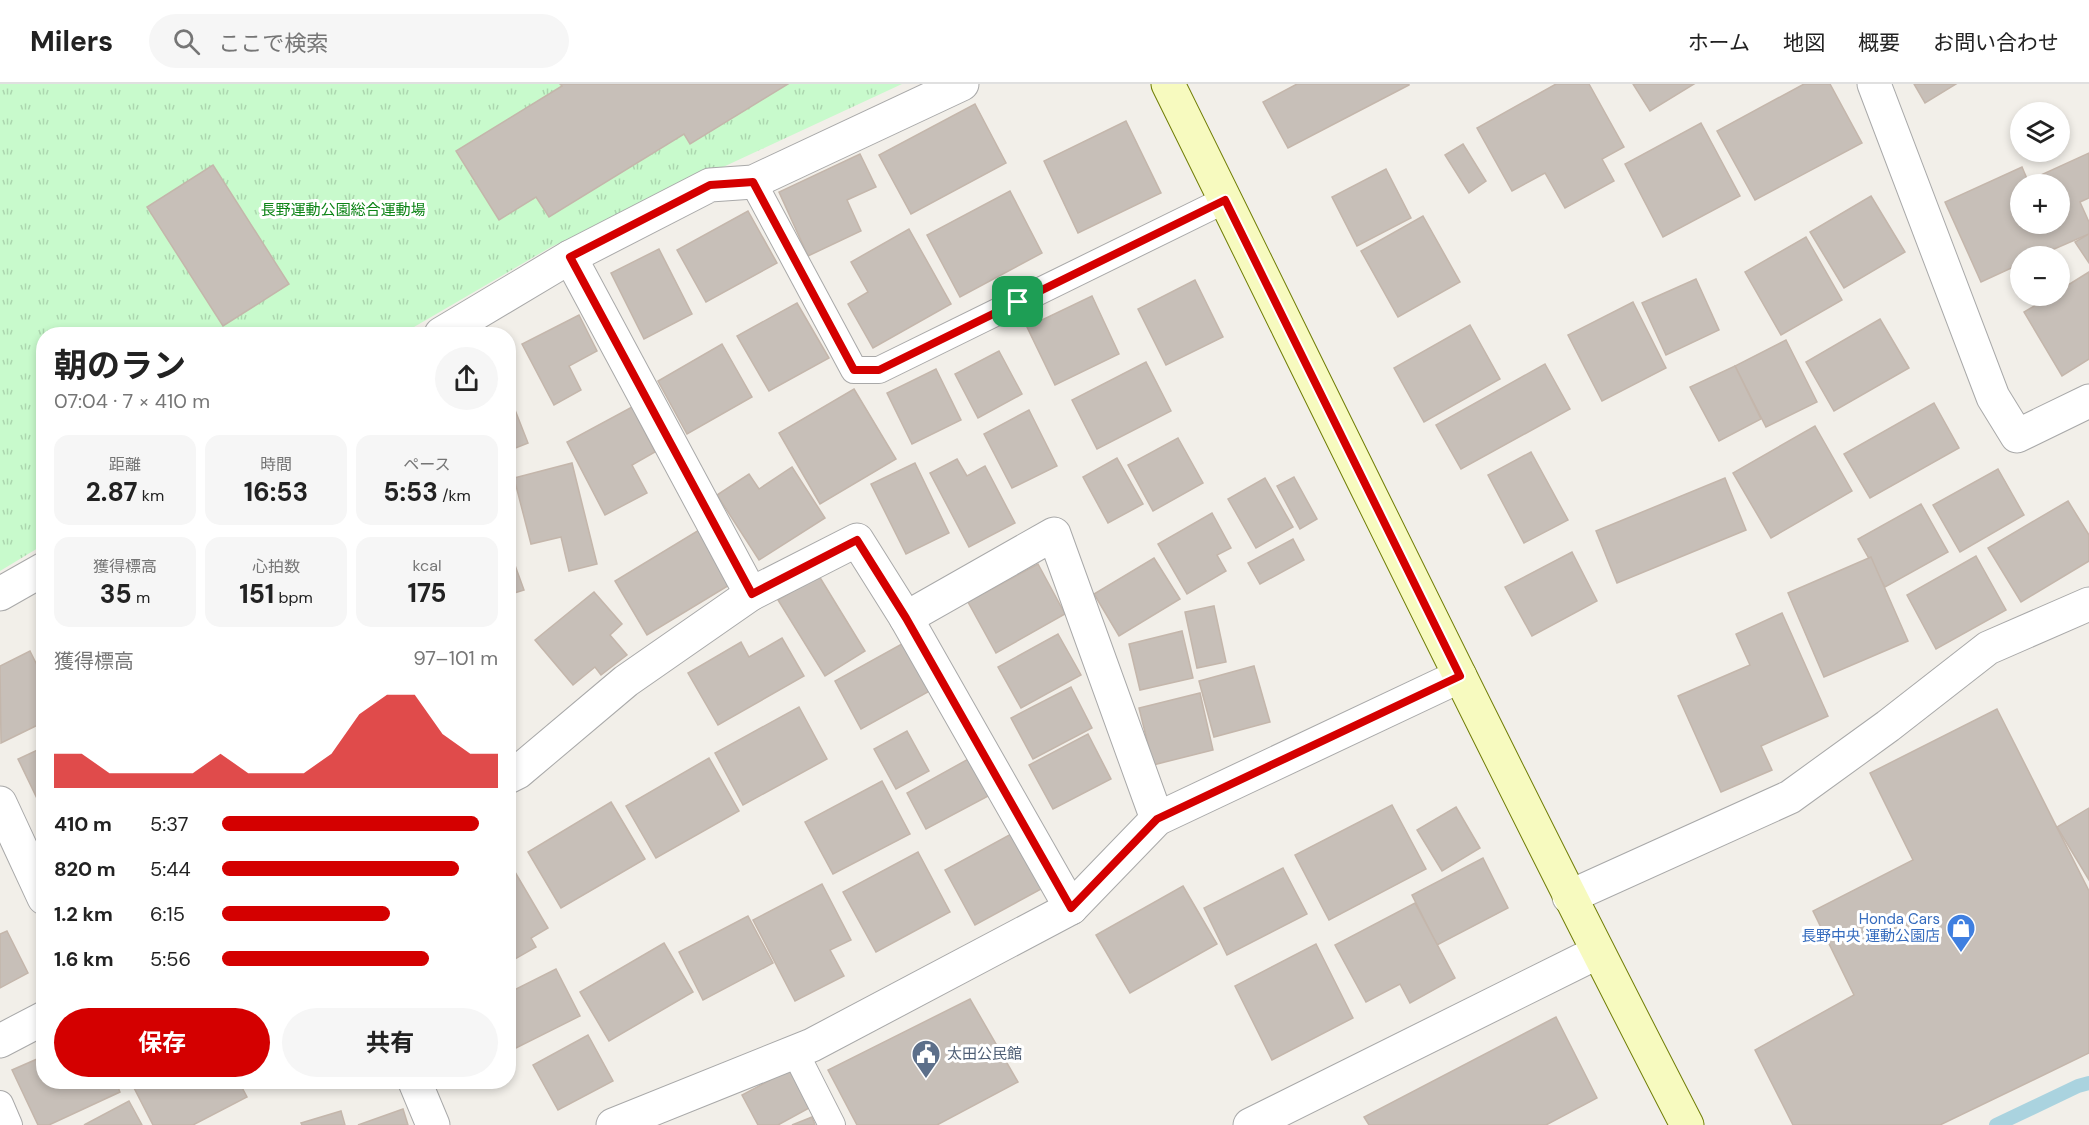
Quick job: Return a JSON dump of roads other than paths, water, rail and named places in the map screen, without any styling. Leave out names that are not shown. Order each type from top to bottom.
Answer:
[{"type":"street","points":[[453,327],[570,257],[710,185],[753,182],[962,84]]},
{"type":"street","points":[[1168,84],[1569,897],[1687,1125]]},
{"type":"street","points":[[1874,84],[1993,398],[2017,436],[2089,401]]},
{"type":"street","points":[[570,257],[752,594]]},
{"type":"street","points":[[906,618],[1054,534],[1157,819]]},
{"type":"street","points":[[516,773],[626,681],[752,594],[857,540],[906,618],[1071,908]]},
{"type":"street","points":[[0,594],[36,574]]},
{"type":"street","points":[[1569,897],[1790,797],[1888,726],[1988,648],[2089,604]]},
{"type":"street","points":[[614,1125],[822,1040],[1071,908],[1157,819],[1460,676]]},
{"type":"street","points":[[0,803],[36,881]]},
{"type":"street","points":[[1250,1125],[1598,952]]},
{"type":"street","points":[[0,1041],[36,1022]]},
{"type":"street","points":[[418,1089],[434,1125]]},
{"type":"lane","points":[[753,182],[854,370],[879,370],[1225,200]]},
{"type":"lane","points":[[795,1052],[832,1125]]},
{"type":"lane","points":[[0,1104],[9,1125]]},
{"type":"waterway","points":[[1996,1125],[2089,1083]]},
{"type":"place","name":"Honda Cars 長野中央 運動公園店","points":[[1961,954]]},
{"type":"place","name":"太田公民館","points":[[926,1080]]},
{"type":"park label","name":"長野運動公園総合運動場","points":[[343,210]]}]
